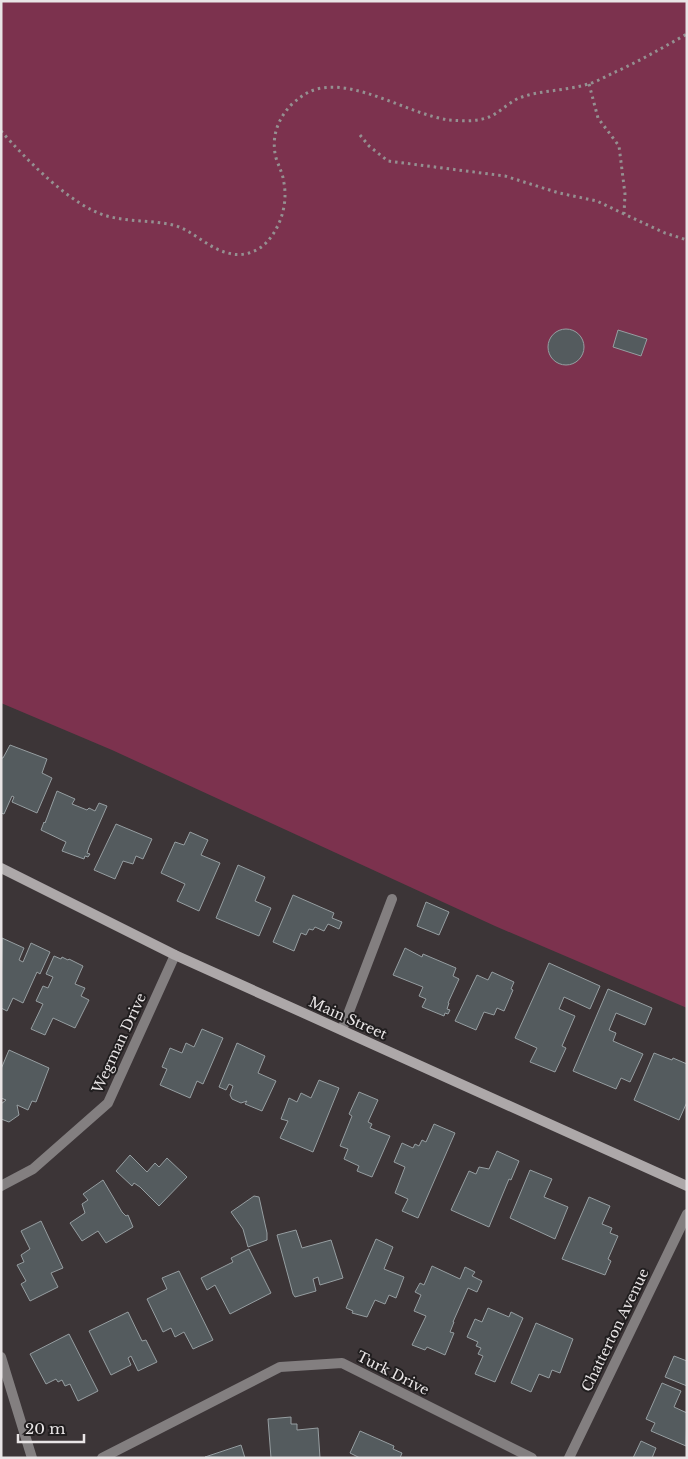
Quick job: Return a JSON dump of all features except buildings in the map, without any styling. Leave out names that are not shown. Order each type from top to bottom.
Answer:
[{"type":"street","name":"Main Street","points":[[1,868],[175,955],[687,1186]]},
{"type":"street","points":[[342,1030],[392,899]]},
{"type":"street","name":"Wegman Drive","points":[[1,1186],[33,1169],[108,1103],[175,955]]},
{"type":"street","name":"Chatterton Avenue","points":[[569,1458],[687,1214]]},
{"type":"street","points":[[1,1357],[32,1458]]},
{"type":"street","name":"Turk Drive","points":[[102,1458],[280,1366],[342,1363],[532,1458]]},
{"type":"path","points":[[1,131],[24,155],[79,203],[105,216],[127,221],[179,226],[207,244],[228,253],[244,254],[260,248],[273,236],[280,221],[285,204],[285,186],[274,150],[274,138],[277,125],[283,113],[304,94],[317,89],[343,89],[365,93],[423,114],[470,121],[489,117],[519,98],[589,84],[634,64],[687,34]]},
{"type":"path","points":[[589,84],[598,118],[618,146],[625,194],[624,214]]},
{"type":"path","points":[[360,135],[369,146],[388,161],[504,176],[559,193],[597,201],[665,233],[687,240]]},
{"type":"shaded area","points":[[1,1],[687,1],[687,1008],[495,926],[112,750],[1,703]]}]
